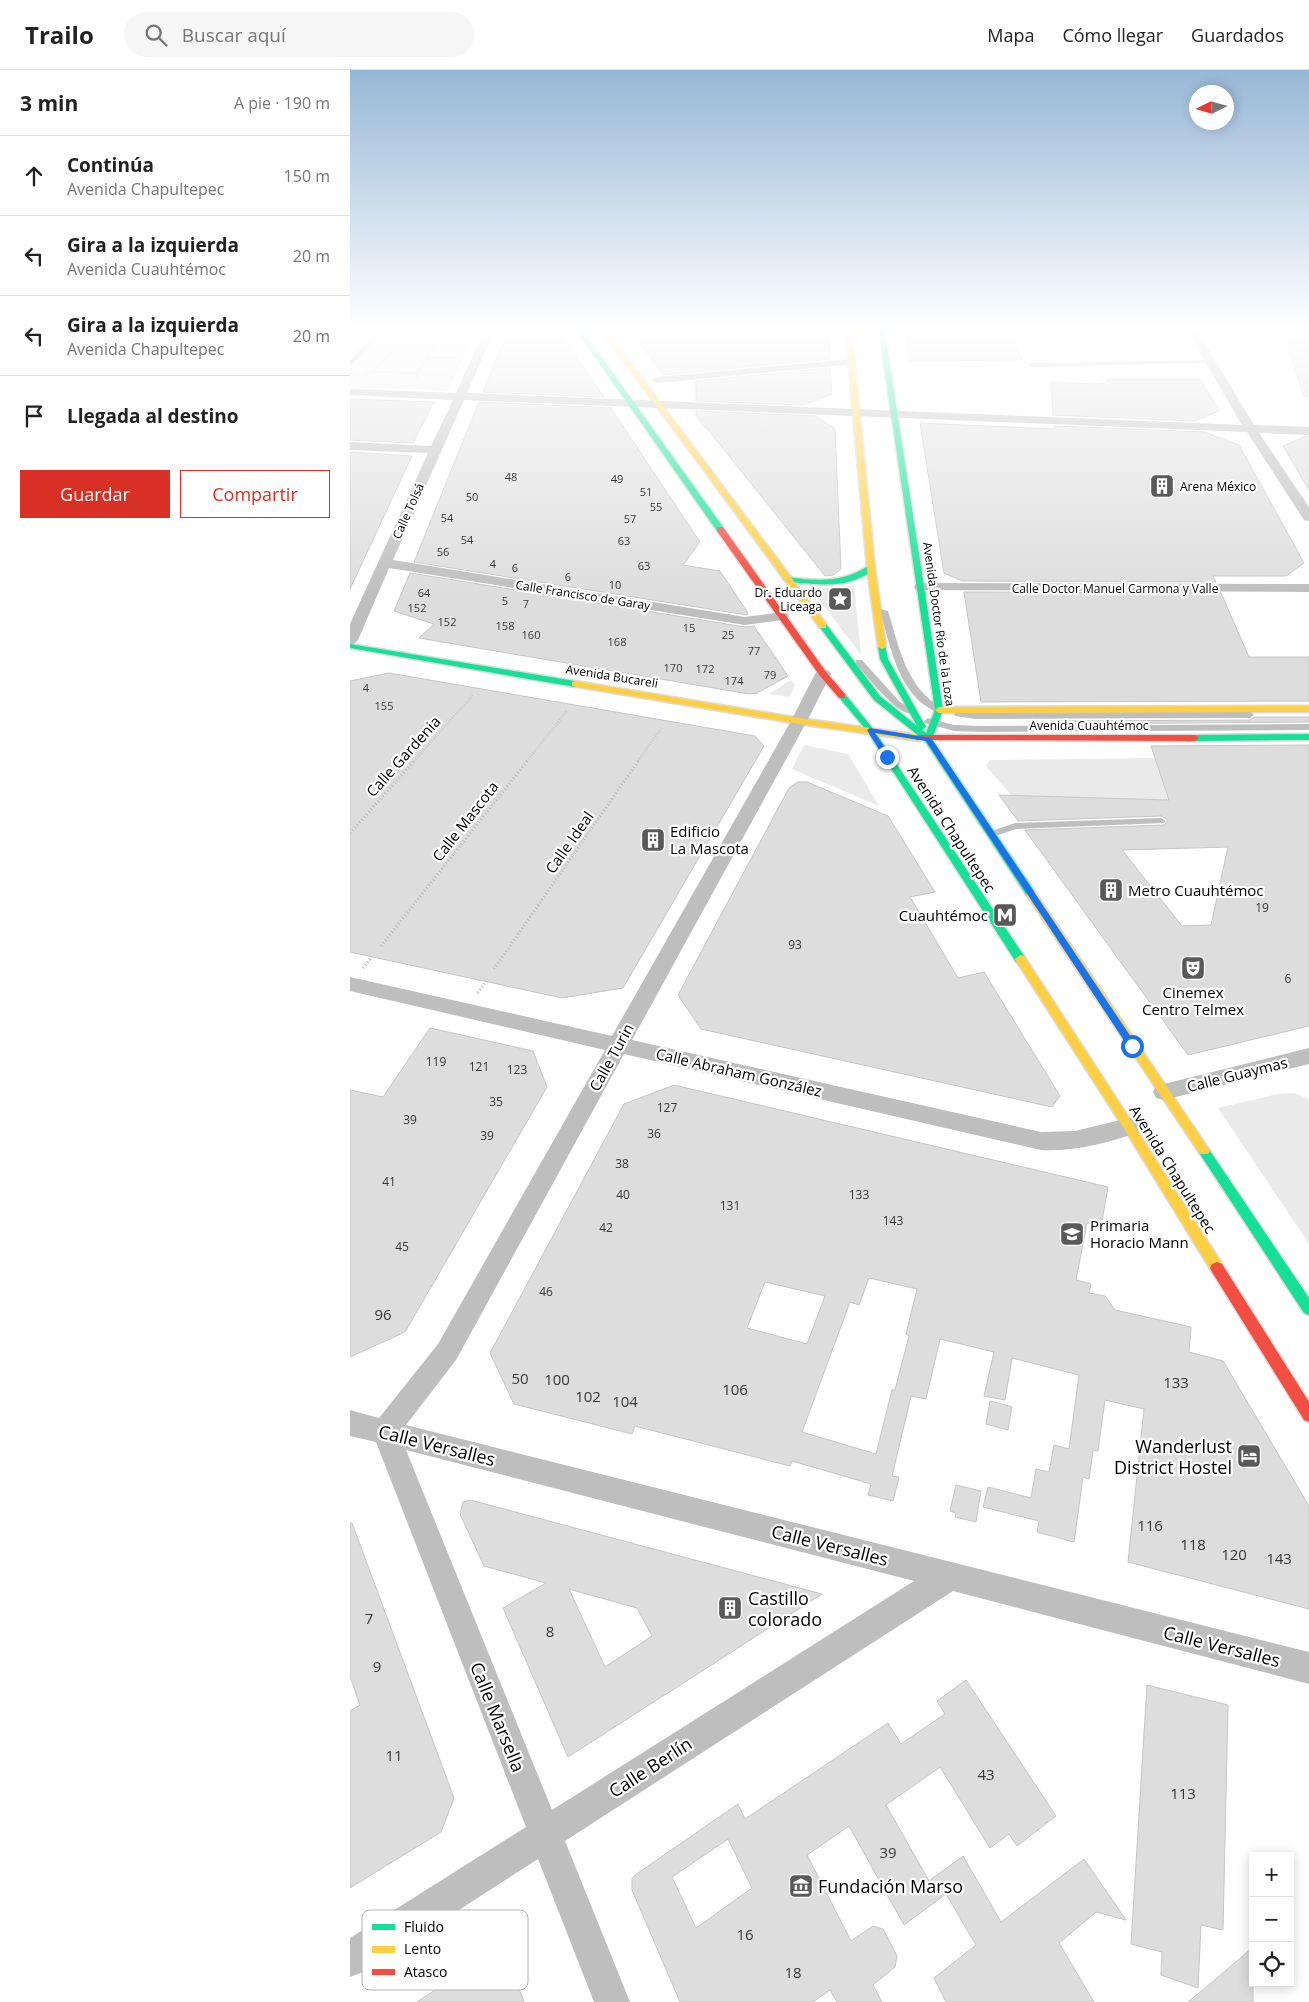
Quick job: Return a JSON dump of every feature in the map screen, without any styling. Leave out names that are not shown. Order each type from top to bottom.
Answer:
[{"type":"main road","name":"Avenida Chapultepec","points":[[641,417],[823,674],[870,730],[1129,1127],[1309,1414]]},
{"type":"main road","name":"Avenida Chapultepec","points":[[675,417],[877,698],[928,739],[1309,1309]]},
{"type":"main road","points":[[856,417],[871,568],[884,659],[928,739]]},
{"type":"main road","name":"Avenida Doctor Río de la Loza","points":[[894,417],[939,710],[928,739]]},
{"type":"main road","points":[[796,566],[808,582]]},
{"type":"main road","points":[[792,579],[808,582],[840,583],[863,574],[871,568]]},
{"type":"main road","name":"Avenida Bucareli","points":[[350,646],[799,721],[870,730]]},
{"type":"main road","name":"Avenida Cuauhtémoc","points":[[939,710],[1309,709]]},
{"type":"main road","name":"Avenida Cuauhtémoc","points":[[870,730],[928,739],[1309,737]]},
{"type":"street","name":"Calle Tolsá","points":[[350,640],[451,417]]},
{"type":"street","points":[[974,417],[1309,431]]},
{"type":"street","points":[[1243,417],[1309,517]]},
{"type":"street","points":[[350,446],[436,450]]},
{"type":"street","name":"Calle Francisco de Garay","points":[[385,563],[745,621],[782,616]]},
{"type":"street","name":"Calle Doctor Manuel Carmona y Valle","points":[[921,587],[1308,588]]},
{"type":"street","name":"Calle Turin","points":[[385,1432],[448,1352],[799,721],[823,674]]},
{"type":"street","name":"Calle Abraham González","points":[[350,984],[1042,1140],[1054,1142],[1085,1139],[1129,1127]]},
{"type":"street","name":"Calle Guaymas","points":[[1164,1092],[1308,1058]]},
{"type":"street","name":"Calle Versalles","points":[[350,1422],[1309,1668]]},
{"type":"street","name":"Calle Marsella","points":[[385,1432],[612,2002]]},
{"type":"street","name":"Calle Berlín","points":[[427,1910],[950,1576]]},
{"type":"street","name":"Calle Berlín","points":[[350,1959],[362,1951]]},
{"type":"lane","points":[[871,568],[906,676],[916,692],[927,704],[939,710],[975,716],[1309,715]]},
{"type":"lane","points":[[792,579],[862,667],[897,704],[917,717],[934,724],[954,728],[982,729],[1309,727]]},
{"type":"lane","points":[[992,834],[1015,826],[1161,821]]},
{"type":"path","name":"Calle Gardenia","points":[[350,833],[473,695]]},
{"type":"path","name":"Calle Mascota","points":[[381,946],[567,711]]},
{"type":"path","name":"Calle Ideal","points":[[494,969],[662,727]]},
{"type":"shaded area","points":[[854,586],[861,655],[811,589]]},
{"type":"shaded area","points":[[791,680],[795,685],[789,697],[769,694]]},
{"type":"shaded area","points":[[804,745],[848,754],[879,806],[792,769]]},
{"type":"shaded area","points":[[1155,758],[1169,800],[1011,795],[986,766],[990,760]]},
{"type":"shaded area","points":[[1295,1093],[1309,1099],[1309,1244],[1218,1108],[1278,1094]]},
{"type":"building","points":[[350,417],[426,417],[413,443],[350,440]]},
{"type":"building","points":[[473,417],[617,417],[700,542],[683,565],[720,571],[748,613],[747,615],[414,562]]},
{"type":"building","points":[[696,417],[818,417],[835,429],[841,569],[833,575],[825,576]]},
{"type":"building","points":[[1104,417],[1204,417],[1195,421]]},
{"type":"building","points":[[920,423],[1054,429],[1054,426],[1204,432],[1239,445],[1304,563],[1286,576],[1213,576],[1216,582],[962,581],[944,573]]},
{"type":"building","points":[[1304,437],[1309,437],[1309,490],[1283,446]]},
{"type":"building","points":[[350,452],[412,456],[350,589]]},
{"type":"building","points":[[410,573],[745,627],[754,626],[788,676],[757,693],[749,694],[419,638],[434,624],[394,611]]},
{"type":"building","points":[[964,592],[1221,593],[1249,657],[1309,657],[1309,701],[981,702]]},
{"type":"building","name":"Edificio La Mascota","points":[[389,673],[755,736],[764,746],[623,988],[562,998],[350,952],[350,681]]},
{"type":"building","points":[[1254,717],[1309,717],[1309,722],[1060,724],[1059,721],[1250,720]]},
{"type":"building","points":[[1309,745],[1309,1026],[1188,1055],[1025,830],[1164,825],[1167,819],[1161,816],[1018,821],[999,795],[1169,800],[1151,746]],"holes":[[[1228,847],[1211,925],[1182,926],[1122,850]]]},
{"type":"building","points":[[798,782],[807,782],[888,816],[935,892],[910,897],[958,978],[984,972],[1060,1096],[1052,1107],[701,1029],[678,995],[789,788]]},
{"type":"building","points":[[430,1028],[533,1051],[547,1087],[405,1332],[350,1357],[350,1090],[383,1097]]},
{"type":"building","points":[[674,1085],[1108,1187],[1101,1227],[1087,1223],[1076,1280],[1091,1284],[1089,1293],[1105,1296],[1115,1310],[1191,1327],[1189,1352],[1223,1361],[1309,1506],[1309,1609],[1128,1562],[1144,1409],[1105,1400],[1098,1451],[1093,1450],[1089,1479],[1083,1477],[1074,1542],[1037,1532],[1039,1521],[983,1507],[988,1487],[1031,1498],[1036,1469],[1049,1472],[1054,1445],[1069,1449],[1079,1375],[1012,1358],[1005,1400],[984,1396],[994,1352],[940,1339],[926,1399],[911,1396],[892,1476],[899,1477],[893,1501],[868,1495],[871,1484],[792,1461],[790,1466],[635,1426],[632,1434],[514,1404],[490,1353],[624,1104]],"holes":[[[869,1278],[917,1289],[906,1334],[909,1336],[895,1390],[892,1390],[876,1454],[802,1432],[850,1302],[859,1305]],[[765,1282],[825,1296],[807,1344],[747,1328]]]},
{"type":"building","points":[[990,1401],[1012,1407],[1008,1430],[986,1424]]},
{"type":"building","points":[[956,1485],[981,1491],[976,1522],[955,1517],[956,1513],[950,1511]]},
{"type":"building","points":[[474,1501],[822,1594],[568,1757],[503,1608],[546,1583],[484,1566],[460,1514],[463,1502]],"holes":[[[569,1589],[637,1608],[652,1636],[605,1667]]]},
{"type":"building","points":[[350,1523],[352,1523],[454,1798],[441,1832],[350,1888],[350,1711],[360,1705],[350,1676]]},
{"type":"building","points":[[966,1680],[1056,1816],[1017,1846],[1009,1834],[990,1848],[940,1767],[886,1805],[929,1881],[963,1856],[1001,1922],[1084,1859],[1126,1920],[1096,1912],[1059,1943],[1094,2002],[946,2002],[934,1978],[976,1945],[946,1894],[904,1925],[849,1826],[807,1855],[851,1941],[873,1926],[883,1929],[897,1956],[895,1967],[873,1985],[882,2002],[837,2002],[830,1990],[813,2002],[680,2002],[632,1890],[632,1879],[635,1875],[738,1804],[745,1819],[888,1723],[901,1744],[945,1714],[937,1701]],"holes":[[[728,1839],[752,1888],[696,1928],[672,1877]]]},
{"type":"building","points":[[1147,1685],[1228,1705],[1223,1930],[1201,1925],[1198,1988],[1161,1975],[1162,1952],[1131,1944]]},
{"type":"building","points":[[1249,1950],[1249,1987],[1253,1987],[1253,2002],[1188,2002]]},
{"type":"building","points":[[435,1990],[520,1990],[524,2002],[417,2002]]},
{"type":"traffic: fast","points":[[641,417],[720,529]]},
{"type":"traffic: fast","points":[[895,417],[939,710],[928,739]]},
{"type":"traffic: fast","points":[[787,579],[830,583],[851,578],[871,568]]},
{"type":"traffic: fast","points":[[823,626],[877,698],[928,739],[1031,894]]},
{"type":"traffic: fast","points":[[350,646],[575,684]]},
{"type":"traffic: fast","points":[[882,647],[884,659],[922,727]]},
{"type":"traffic: fast","points":[[842,696],[870,730],[1020,959]]},
{"type":"traffic: fast","points":[[1195,738],[1309,737]]},
{"type":"traffic: fast","points":[[1204,1151],[1309,1309]]},
{"type":"traffic: slow","points":[[668,417],[823,626]]},
{"type":"traffic: slow","points":[[857,417],[871,568],[882,647]]},
{"type":"traffic: slow","points":[[575,684],[799,721],[919,738]]},
{"type":"traffic: slow","points":[[939,710],[1309,709]]},
{"type":"traffic: slow","points":[[1031,894],[1204,1151]]},
{"type":"traffic: slow","points":[[1020,959],[1129,1127],[1217,1268]]},
{"type":"traffic: jam","points":[[720,529],[823,674],[842,696]]},
{"type":"traffic: jam","points":[[919,738],[1195,738]]},
{"type":"traffic: jam","points":[[1217,1268],[1309,1415]]},
{"type":"place","name":"Arena México","points":[[1162,486]]},
{"type":"place","name":"Dr. Eduardo Liceaga","points":[[840,599]]},
{"type":"place","name":"Edificio La Mascota","points":[[653,840]]},
{"type":"place","name":"Metro Cuauhtémoc","points":[[1111,890]]},
{"type":"place","name":"Cuauhtémoc","points":[[1005,915]]},
{"type":"place","name":"Cinemex Centro Telmex","points":[[1193,968]]},
{"type":"place","name":"Primaria Horacio Mann","points":[[1072,1234]]},
{"type":"place","name":"Wanderlust District Hostel","points":[[1249,1456]]},
{"type":"place","name":"Castillo colorado","points":[[730,1608]]},
{"type":"place","name":"Fundación Marso","points":[[801,1886]]},
{"type":"route","points":[[887,757],[870,730],[928,739],[1132,1046]]}]
